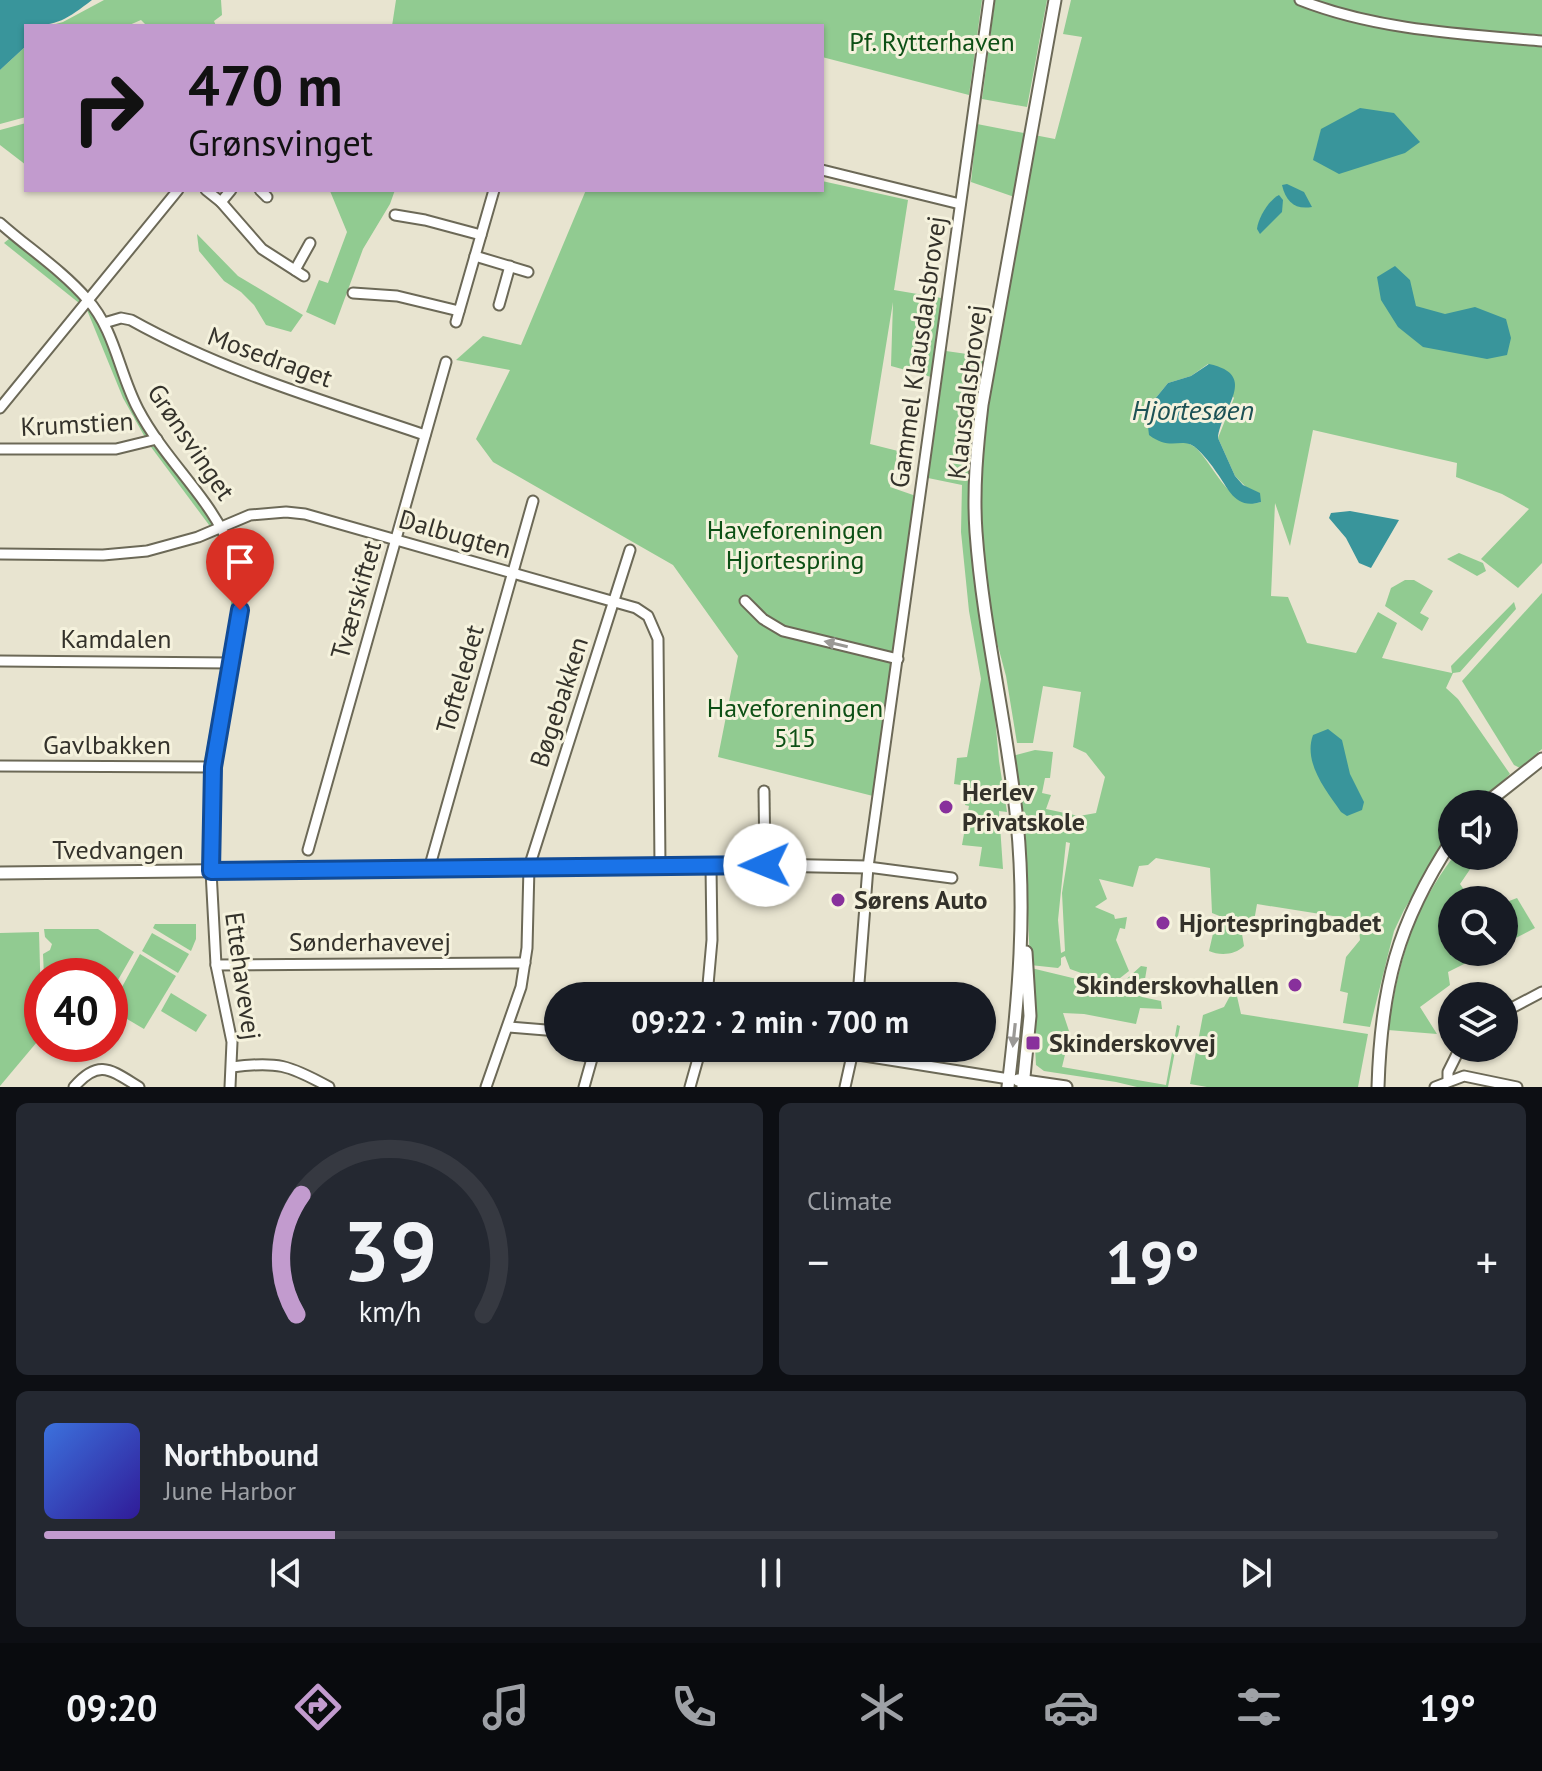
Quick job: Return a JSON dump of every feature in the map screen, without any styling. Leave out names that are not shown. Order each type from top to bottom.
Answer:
[{"type":"street","name":"Gammel Klausdalsbrovej","points":[[859,982],[868,867],[989,0]]},
{"type":"street","name":"Klausdalsbrovej","points":[[1023,1084],[1030,1016],[1029,971],[1023,936],[1017,820],[1009,752],[980,572],[975,473],[982,405],[1055,0]]},
{"type":"street","points":[[1300,0],[1339,14],[1376,22],[1489,38],[1542,41]]},
{"type":"street","points":[[824,170],[960,204]]},
{"type":"street","points":[[0,408],[176,192]]},
{"type":"street","points":[[208,192],[262,249],[300,273],[310,243]]},
{"type":"street","points":[[221,202],[229,192]]},
{"type":"street","points":[[353,293],[397,296],[457,316],[493,192]]},
{"type":"street","points":[[395,215],[481,235]]},
{"type":"street","name":"Grønsvinget","points":[[0,223],[89,300],[104,323],[137,408],[222,527],[235,553],[242,589],[213,767],[211,871]]},
{"type":"street","points":[[475,256],[528,272]]},
{"type":"street","points":[[499,305],[510,266]]},
{"type":"street","name":"Mosedraget","points":[[104,323],[121,318],[131,320],[199,356],[425,435]]},
{"type":"street","name":"Tværskiftet","points":[[308,850],[446,362]]},
{"type":"street","name":"Krumstien","points":[[0,449],[116,449],[157,439]]},
{"type":"street","name":"Tofteledet","points":[[429,869],[533,501]]},
{"type":"street","name":"Dalbugten","points":[[0,554],[103,555],[147,551],[198,537],[250,515],[286,512],[305,514],[636,608],[648,616],[658,639],[660,866]]},
{"type":"street","name":"Bøgebakken","points":[[486,1087],[509,1027],[525,963],[529,867],[630,550]]},
{"type":"street","points":[[745,601],[774,627],[898,659]]},
{"type":"street","name":"Kamdalen","points":[[0,661],[231,663]]},
{"type":"street","points":[[1503,790],[1542,759]]},
{"type":"street","name":"Gavlbakken","points":[[0,766],[213,767]]},
{"type":"street","points":[[764,791],[765,865]]},
{"type":"street","points":[[1378,1087],[1382,1008],[1397,945],[1419,893],[1438,862]]},
{"type":"street","name":"Tvedvangen","points":[[0,873],[765,865],[868,867]]},
{"type":"street","points":[[708,982],[712,940],[711,866]]},
{"type":"street","points":[[868,867],[952,878]]},
{"type":"street","name":"Ettehavevej","points":[[211,871],[216,965],[232,1042],[230,1087]]},
{"type":"street","name":"Klausdalsbrovej","points":[[1009,1083],[1023,936]]},
{"type":"street","name":"Sønderhavevej","points":[[216,965],[525,963]]},
{"type":"street","points":[[1518,1005],[1542,992]]},
{"type":"street","points":[[509,1027],[544,1030]]},
{"type":"street","points":[[584,1087],[591,1062]]},
{"type":"street","points":[[690,1087],[697,1062]]},
{"type":"street","points":[[845,1087],[851,1062]]},
{"type":"street","points":[[907,1062],[1009,1083],[1066,1087]]},
{"type":"street","points":[[1448,1080],[1453,1062]]},
{"type":"street","points":[[232,1067],[274,1063],[301,1071],[329,1087]]},
{"type":"street","points":[[74,1087],[84,1075],[104,1068],[139,1087]]},
{"type":"street","points":[[1435,1087],[1464,1076],[1517,1087]]},
{"type":"green space","points":[[104,0],[221,0],[222,15],[214,21],[215,24],[145,24],[141,20],[132,24],[56,24]]},
{"type":"green space","name":"Pf. Rytterhaven","points":[[396,0],[982,0],[969,95],[824,58],[824,24],[392,24]]},
{"type":"green space","points":[[995,0],[1047,0],[1027,107],[982,99]]},
{"type":"green space","points":[[1071,0],[1542,0],[1542,563],[1518,588],[1481,559],[1529,509],[1502,494],[1456,477],[1457,463],[1313,430],[1290,546],[1275,503],[1271,596],[1288,597],[1307,643],[1356,653],[1378,612],[1397,623],[1382,658],[1452,673],[1451,666],[1514,602],[1516,609],[1460,672],[1453,673],[1446,688],[1458,699],[1510,774],[1494,790],[1438,790],[1438,855],[1394,931],[1370,1027],[1343,1023],[1348,993],[1340,991],[1346,957],[1360,940],[1358,920],[1257,904],[1253,927],[1223,917],[1242,934],[1244,946],[1232,953],[1213,953],[1209,951],[1215,925],[1222,917],[1212,913],[1210,868],[1156,858],[1148,865],[1139,866],[1133,887],[1099,879],[1107,899],[1095,907],[1114,915],[1115,919],[1127,917],[1125,929],[1120,928],[1116,940],[1129,971],[1109,983],[1070,969],[1065,956],[1061,958],[1058,968],[1030,965],[1026,861],[1012,756],[1035,750],[1053,752],[1050,778],[1045,778],[1042,793],[1051,795],[1046,809],[1079,816],[1096,813],[1105,777],[1086,753],[1073,747],[1081,692],[1043,686],[1033,743],[1017,743],[1006,676],[984,594],[999,761],[1007,812],[999,811],[1003,869],[979,866],[982,847],[962,845],[969,806],[965,805],[968,786],[954,784],[957,758],[967,757],[981,679],[969,611],[961,532],[962,485],[928,478],[942,380],[891,366],[893,302],[870,444],[898,451],[890,487],[916,496],[873,796],[718,757],[738,656],[673,565],[493,462],[476,439],[510,370],[456,360],[483,336],[521,345],[585,192],[824,192],[824,181],[908,200],[894,290],[947,299],[946,351],[995,358],[1023,200],[971,182],[977,124],[1055,139],[1082,37],[1063,34]],"holes":[[[1208,364],[1234,398],[1218,438],[1235,476],[1261,502],[1251,503],[1232,494],[1197,449],[1146,410],[1168,383],[1191,376]],[[1066,842],[1070,843],[1062,893],[1065,951],[1061,953],[1058,920]]]},
{"type":"green space","points":[[24,48],[24,118],[0,124],[0,70]]},
{"type":"green space","points":[[24,124],[24,163],[0,145],[0,130]]},
{"type":"green space","points":[[330,192],[394,192],[363,249],[335,325],[306,312],[319,280],[328,283],[347,232]]},
{"type":"green space","points":[[197,234],[238,276],[303,315],[291,332],[266,325],[254,305],[224,281],[199,251]]},
{"type":"green space","points":[[10,238],[82,300],[79,303],[4,243]]},
{"type":"green space","points":[[87,310],[100,324],[148,433],[146,439],[123,398]]},
{"type":"green space","points":[[157,446],[215,523],[212,529],[151,447]]},
{"type":"green space","points":[[219,534],[233,560],[237,614],[229,657],[222,656],[231,609],[230,582]]},
{"type":"green space","points":[[1459,553],[1483,563],[1486,571],[1477,576],[1447,559]]},
{"type":"green space","points":[[1405,580],[1414,580],[1433,591],[1420,613],[1429,618],[1422,631],[1385,606],[1391,588]]},
{"type":"green space","points":[[1542,593],[1542,749],[1520,768],[1514,765],[1462,681]]},
{"type":"green space","points":[[221,667],[226,671],[210,758],[204,762]]},
{"type":"green space","points":[[1444,870],[1470,870],[1461,886],[1438,886],[1438,966],[1460,966],[1448,972],[1450,982],[1438,982],[1438,994],[1420,1007],[1437,1034],[1388,1030],[1409,939]]},
{"type":"green space","points":[[1518,900],[1535,928],[1518,937]]},
{"type":"green space","points":[[155,924],[196,924],[196,939],[191,951],[153,928]]},
{"type":"green space","points":[[44,929],[98,929],[134,952],[128,962],[128,958],[43,958],[52,944],[45,937]]},
{"type":"green space","points":[[39,932],[40,958],[24,958],[24,1057],[0,1086],[0,933]]},
{"type":"green space","points":[[152,933],[189,954],[178,973],[142,951]]},
{"type":"green space","points":[[140,954],[176,976],[144,1029],[128,1020],[128,976]]},
{"type":"green space","points":[[1141,966],[1147,967],[1142,997],[1161,1001],[1162,1009],[1140,1008],[1136,1024],[1063,1013],[1070,1034],[1062,1067],[1166,1085],[1177,1025],[1180,1026],[1168,1087],[1137,1087],[1044,1071],[1036,1065],[1031,968],[1110,987],[1120,985]]},
{"type":"green space","points":[[1227,981],[1234,983],[1241,1014],[1368,1034],[1358,1087],[1207,1087],[1190,1084],[1203,1015],[1224,1007],[1230,996]]},
{"type":"green space","points":[[171,993],[207,1015],[196,1032],[161,1011]]},
{"type":"water","points":[[0,0],[92,0],[62,20],[49,24],[24,24],[24,48],[0,70]]},
{"type":"water","points":[[1360,108],[1394,113],[1420,142],[1405,153],[1339,174],[1313,160],[1321,129]]},
{"type":"water","points":[[1287,184],[1304,192],[1312,207],[1292,204],[1282,185]]},
{"type":"water","points":[[1279,195],[1283,200],[1282,212],[1260,234],[1257,229],[1262,215]]},
{"type":"water","points":[[1395,266],[1410,280],[1416,306],[1445,314],[1475,307],[1506,319],[1511,338],[1507,355],[1487,359],[1423,347],[1398,327],[1381,300],[1377,277]]},
{"type":"water","name":"Hjortesøen","points":[[1209,364],[1224,369],[1235,384],[1218,438],[1235,476],[1243,485],[1260,493],[1261,502],[1252,504],[1239,501],[1199,450],[1191,445],[1164,443],[1149,435],[1146,410],[1168,383],[1191,376]]},
{"type":"water","points":[[1350,511],[1399,520],[1371,568],[1359,563],[1346,538],[1329,518],[1331,513]]},
{"type":"water","points":[[1328,729],[1342,740],[1350,774],[1364,802],[1362,810],[1347,816],[1323,785],[1311,756],[1313,735]]},
{"type":"place","name":"Herlev Privatskole","points":[[946,807]]},
{"type":"place","name":"Sørens Auto","points":[[838,900]]},
{"type":"place","name":"Hjortespringbadet","points":[[1163,923]]},
{"type":"place","name":"Skinderskovhallen","points":[[1295,985]]},
{"type":"place","name":"Skinderskovvej","points":[[1033,1043]]},
{"type":"route","points":[[240,610],[213,767],[211,871],[765,865]]},
{"type":"park label","name":"Haveforeningen Hjortespring","points":[[795,545]]},
{"type":"park label","name":"Haveforeningen 515","points":[[795,723]]}]
